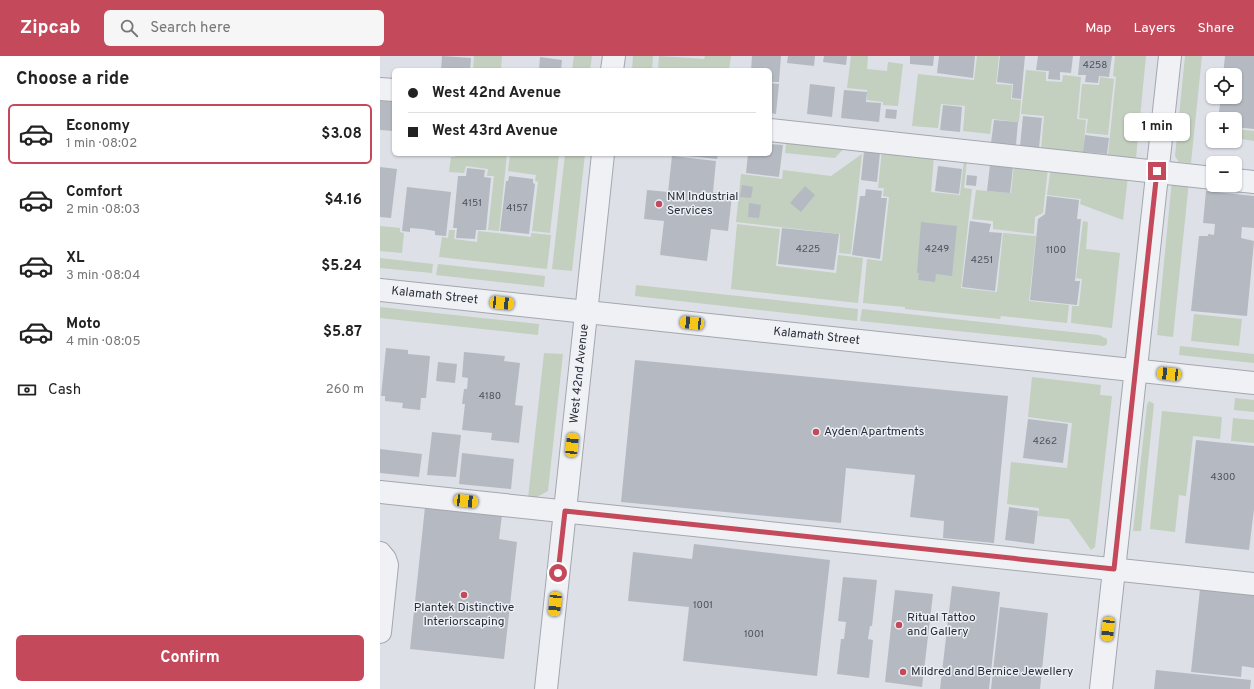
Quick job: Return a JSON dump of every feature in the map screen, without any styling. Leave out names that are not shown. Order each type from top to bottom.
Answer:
[{"type":"street","points":[[612,68],[614,56]]},
{"type":"street","points":[[1101,689],[1170,56]]},
{"type":"street","points":[[380,89],[392,90]]},
{"type":"street","points":[[772,130],[1206,177]]},
{"type":"street","name":"West 42nd Avenue","points":[[546,689],[603,156]]},
{"type":"street","points":[[1242,181],[1254,182]]},
{"type":"street","name":"Kalamath Street","points":[[380,290],[1254,383]]},
{"type":"street","points":[[380,492],[1254,584]]},
{"type":"street","points":[[380,554],[385,559],[387,565],[380,632]]},
{"type":"green space","points":[[474,56],[502,56],[501,68],[473,68]]},
{"type":"green space","points":[[574,56],[592,56],[590,68],[572,68]]},
{"type":"green space","points":[[633,56],[653,56],[652,68],[632,68]]},
{"type":"green space","points":[[659,56],[704,59],[705,56],[731,56],[729,68],[658,68]]},
{"type":"green space","points":[[851,56],[868,56],[867,69],[887,71],[888,62],[903,64],[898,106],[883,105],[883,102],[867,100],[867,90],[847,88]]},
{"type":"green space","points":[[977,56],[999,56],[996,84],[1012,85],[1011,99],[1021,100],[1019,122],[992,119],[990,134],[963,131],[965,106],[941,104],[938,128],[912,126],[918,74],[974,80]]},
{"type":"green space","points":[[1115,56],[1146,56],[1136,158],[1108,155],[1116,77],[1113,76]]},
{"type":"green space","points":[[1185,56],[1202,56],[1191,163],[1179,162],[1175,156]]},
{"type":"green space","points":[[1026,70],[1046,72],[1046,81],[1062,82],[1063,75],[1081,77],[1077,119],[1086,120],[1083,154],[1041,150],[1044,116],[1021,114]]},
{"type":"green space","points":[[1100,77],[1114,79],[1108,135],[1086,133],[1088,119],[1079,118],[1082,84],[1099,85]]},
{"type":"green space","points":[[1242,130],[1254,131],[1254,141],[1242,139]]},
{"type":"green space","points":[[772,138],[846,146],[835,158],[785,153],[786,144],[772,142]]},
{"type":"green space","points":[[882,150],[934,156],[931,192],[960,195],[964,160],[967,160],[964,188],[972,189],[961,288],[997,292],[1003,233],[1036,236],[1029,301],[1069,305],[1067,323],[1001,316],[1000,319],[863,303],[867,259],[882,261],[889,197],[883,196],[884,188],[878,188]]},
{"type":"green space","points":[[862,154],[851,254],[839,253],[840,234],[736,222],[741,174],[782,179],[783,170],[831,176]]},
{"type":"green space","points":[[507,156],[499,231],[488,230],[494,176],[487,176],[488,169],[466,166],[464,173],[449,172],[451,157]]},
{"type":"green space","points":[[510,156],[559,156],[550,233],[532,231],[538,182],[535,181],[536,175],[508,171]]},
{"type":"green space","points":[[565,156],[585,156],[572,271],[552,269]]},
{"type":"green space","points":[[1014,165],[1048,168],[1043,213],[1035,217],[1034,234],[993,229],[993,221],[972,219],[976,190],[1011,193]]},
{"type":"green space","points":[[1051,167],[1128,176],[1123,220],[1080,204],[1081,199],[1047,195]]},
{"type":"green space","points":[[1172,179],[1189,181],[1173,337],[1157,335]]},
{"type":"green space","points":[[1083,221],[1088,222],[1086,249],[1120,253],[1112,328],[1071,323],[1072,306],[1079,306],[1082,279],[1076,278]]},
{"type":"green space","points":[[737,224],[780,229],[776,266],[836,273],[838,255],[863,258],[858,303],[731,289]]},
{"type":"green space","points":[[380,226],[400,228],[400,232],[404,233],[402,253],[380,251]]},
{"type":"green space","points":[[449,230],[455,230],[454,239],[477,242],[478,231],[531,237],[531,233],[551,235],[547,269],[439,257],[442,237],[448,238]]},
{"type":"green space","points":[[380,258],[433,264],[432,273],[380,268]]},
{"type":"green space","points":[[438,264],[545,276],[544,287],[436,275]]},
{"type":"green space","points":[[636,285],[858,309],[857,321],[635,296]]},
{"type":"green space","points":[[380,307],[539,324],[538,335],[380,318]]},
{"type":"green space","points":[[862,309],[1099,335],[1107,339],[1107,344],[1104,346],[860,321]]},
{"type":"green space","points":[[1194,314],[1242,319],[1239,346],[1191,341]]},
{"type":"green space","points":[[1180,346],[1254,354],[1254,363],[1179,355]]},
{"type":"green space","points":[[544,353],[563,354],[548,491],[535,498],[528,498]]},
{"type":"green space","points":[[1032,377],[1101,385],[1100,395],[1112,396],[1095,547],[1091,550],[1069,519],[1038,516],[1039,508],[1007,504],[1011,462],[1067,468],[1072,423],[1028,417]]},
{"type":"green space","points":[[1235,398],[1254,400],[1254,412],[1234,410]]},
{"type":"green space","points":[[1149,401],[1154,404],[1141,531],[1133,531],[1147,405]]},
{"type":"green space","points":[[1162,411],[1222,417],[1220,439],[1193,436],[1186,496],[1179,495],[1175,532],[1150,529]]},
{"type":"green space","points":[[1233,418],[1254,420],[1254,443],[1231,441]]},
{"type":"building","points":[[442,56],[471,58],[470,68],[441,68]]},
{"type":"building","points":[[752,56],[781,56],[779,82],[772,82],[772,68],[751,68]]},
{"type":"building","points":[[788,56],[815,56],[814,66],[787,63]]},
{"type":"building","points":[[824,56],[847,56],[846,65],[823,62]]},
{"type":"building","points":[[910,56],[934,56],[933,66],[910,64]]},
{"type":"building","points":[[939,56],[975,56],[973,78],[937,73]]},
{"type":"building","points":[[1000,56],[1025,56],[1021,99],[1012,98],[1013,84],[997,82]]},
{"type":"building","points":[[1038,56],[1073,56],[1071,73],[1060,72],[1060,80],[1048,79],[1049,71],[1036,70]]},
{"type":"building","points":[[1080,56],[1112,56],[1109,77],[1099,76],[1098,83],[1085,82],[1086,75],[1078,75]]},
{"type":"building","points":[[1225,56],[1254,56],[1254,129],[1242,128],[1242,112],[1219,112],[1220,104],[1242,104],[1242,68],[1224,68]]},
{"type":"building","points":[[540,57],[562,60],[561,68],[539,68]]},
{"type":"building","points":[[772,83],[779,84],[776,114],[772,113]]},
{"type":"building","points":[[810,84],[835,87],[832,117],[807,114]]},
{"type":"building","points":[[844,90],[867,92],[866,102],[881,103],[879,122],[841,118]]},
{"type":"building","points":[[380,100],[392,101],[392,131],[380,130]]},
{"type":"building","points":[[943,105],[962,107],[960,132],[940,130]]},
{"type":"building","points":[[886,109],[897,110],[896,119],[885,118]]},
{"type":"building","points":[[1023,116],[1042,118],[1039,148],[1020,146]]},
{"type":"building","points":[[994,120],[1018,122],[1016,145],[991,143]]},
{"type":"building","points":[[1085,135],[1109,138],[1107,154],[1083,152]]},
{"type":"building","points":[[772,144],[783,145],[779,177],[746,173],[748,156],[772,156]]},
{"type":"building","points":[[864,151],[880,153],[877,182],[861,180]]},
{"type":"building","points":[[672,156],[716,161],[713,192],[732,195],[728,231],[711,229],[707,261],[660,255],[664,221],[644,219],[647,190],[668,192]]},
{"type":"building","points":[[688,156],[718,156],[717,159]]},
{"type":"building","points":[[990,165],[1013,167],[1010,193],[987,191]]},
{"type":"building","points":[[938,166],[962,169],[959,194],[935,191]]},
{"type":"building","points":[[380,167],[397,169],[391,218],[380,217]]},
{"type":"building","points":[[467,168],[485,170],[484,177],[491,178],[486,230],[476,230],[475,239],[456,238],[457,228],[453,228],[458,176],[466,176]]},
{"type":"building","points":[[967,175],[977,176],[976,186],[966,185]]},
{"type":"building","points":[[509,176],[533,179],[533,183],[535,184],[529,234],[500,231],[506,181],[508,181]]},
{"type":"building","points":[[742,185],[753,187],[751,198],[740,197]]},
{"type":"building","points":[[805,186],[815,195],[801,212],[790,203]]},
{"type":"building","points":[[407,187],[451,192],[446,236],[435,235],[435,231],[423,229],[410,228],[410,232],[402,231]]},
{"type":"building","points":[[866,189],[882,191],[881,198],[887,198],[880,259],[852,255],[860,196],[865,196]]},
{"type":"building","points":[[1206,191],[1254,196],[1254,228],[1242,227],[1241,238],[1254,241],[1247,316],[1191,311],[1199,236],[1208,236],[1208,234],[1214,235],[1215,224],[1203,223]]},
{"type":"building","points":[[1047,196],[1079,200],[1077,219],[1081,219],[1075,281],[1080,281],[1077,305],[1030,300],[1038,219],[1045,214]]},
{"type":"building","points":[[749,203],[761,205],[759,218],[748,217]]},
{"type":"building","points":[[970,221],[991,224],[989,232],[1002,233],[995,291],[962,287]]},
{"type":"building","points":[[921,222],[957,226],[952,276],[936,274],[935,282],[918,280],[919,273],[917,273]]},
{"type":"building","points":[[782,228],[839,234],[834,270],[778,264]]},
{"type":"building","points":[[386,348],[408,350],[408,354],[430,356],[426,398],[421,398],[420,410],[402,408],[403,403],[385,401],[385,396],[381,396]]},
{"type":"building","points":[[464,352],[505,356],[504,361],[520,363],[515,405],[523,406],[519,443],[491,440],[492,433],[462,430],[465,404],[462,404],[464,389],[467,389],[468,378],[462,377]]},
{"type":"building","name":"Ayden Apartments","points":[[635,360],[1008,396],[994,543],[943,538],[944,521],[910,517],[915,475],[846,468],[841,523],[621,502]]},
{"type":"building","points":[[438,362],[457,364],[455,383],[436,381]]},
{"type":"building","points":[[1028,419],[1068,424],[1063,463],[1023,458]]},
{"type":"building","points":[[432,432],[461,435],[456,477],[427,475]]},
{"type":"building","points":[[1196,440],[1254,446],[1254,509],[1249,550],[1185,543]]},
{"type":"building","points":[[380,449],[422,454],[419,477],[380,473]]},
{"type":"building","points":[[462,453],[514,459],[511,489],[459,484]]},
{"type":"building","points":[[425,507],[502,515],[499,539],[517,542],[504,659],[410,649]]},
{"type":"building","points":[[1009,507],[1038,511],[1034,544],[1005,540]]},
{"type":"building","points":[[694,544],[830,560],[817,676],[683,661],[689,607],[628,601],[633,552],[692,559]]},
{"type":"building","points":[[843,577],[877,580],[872,626],[870,626],[868,639],[873,640],[869,678],[837,674],[841,639],[844,639],[846,622],[838,621]]},
{"type":"building","points":[[952,586],[1000,592],[989,689],[940,689]]},
{"type":"building","points":[[1200,589],[1254,595],[1254,668],[1242,666],[1241,677],[1191,672]]},
{"type":"building","points":[[895,590],[933,594],[922,687],[885,682]]},
{"type":"building","points":[[1000,607],[1048,613],[1040,689],[991,689]]},
{"type":"building","points":[[1156,670],[1251,680],[1250,689],[1154,689]]},
{"type":"place","name":"NM Industrial Services","points":[[659,204]]},
{"type":"place","name":"Ayden Apartments","points":[[816,432]]},
{"type":"place","name":"Plantek Distinctive Interiorscaping","points":[[464,595]]},
{"type":"place","name":"Ritual Tattoo and Gallery","points":[[899,625]]},
{"type":"place","name":"Mildred and Bernice Jewellery","points":[[903,672]]},
{"type":"route","points":[[558,573],[565,511],[1114,569],[1157,171]]}]
